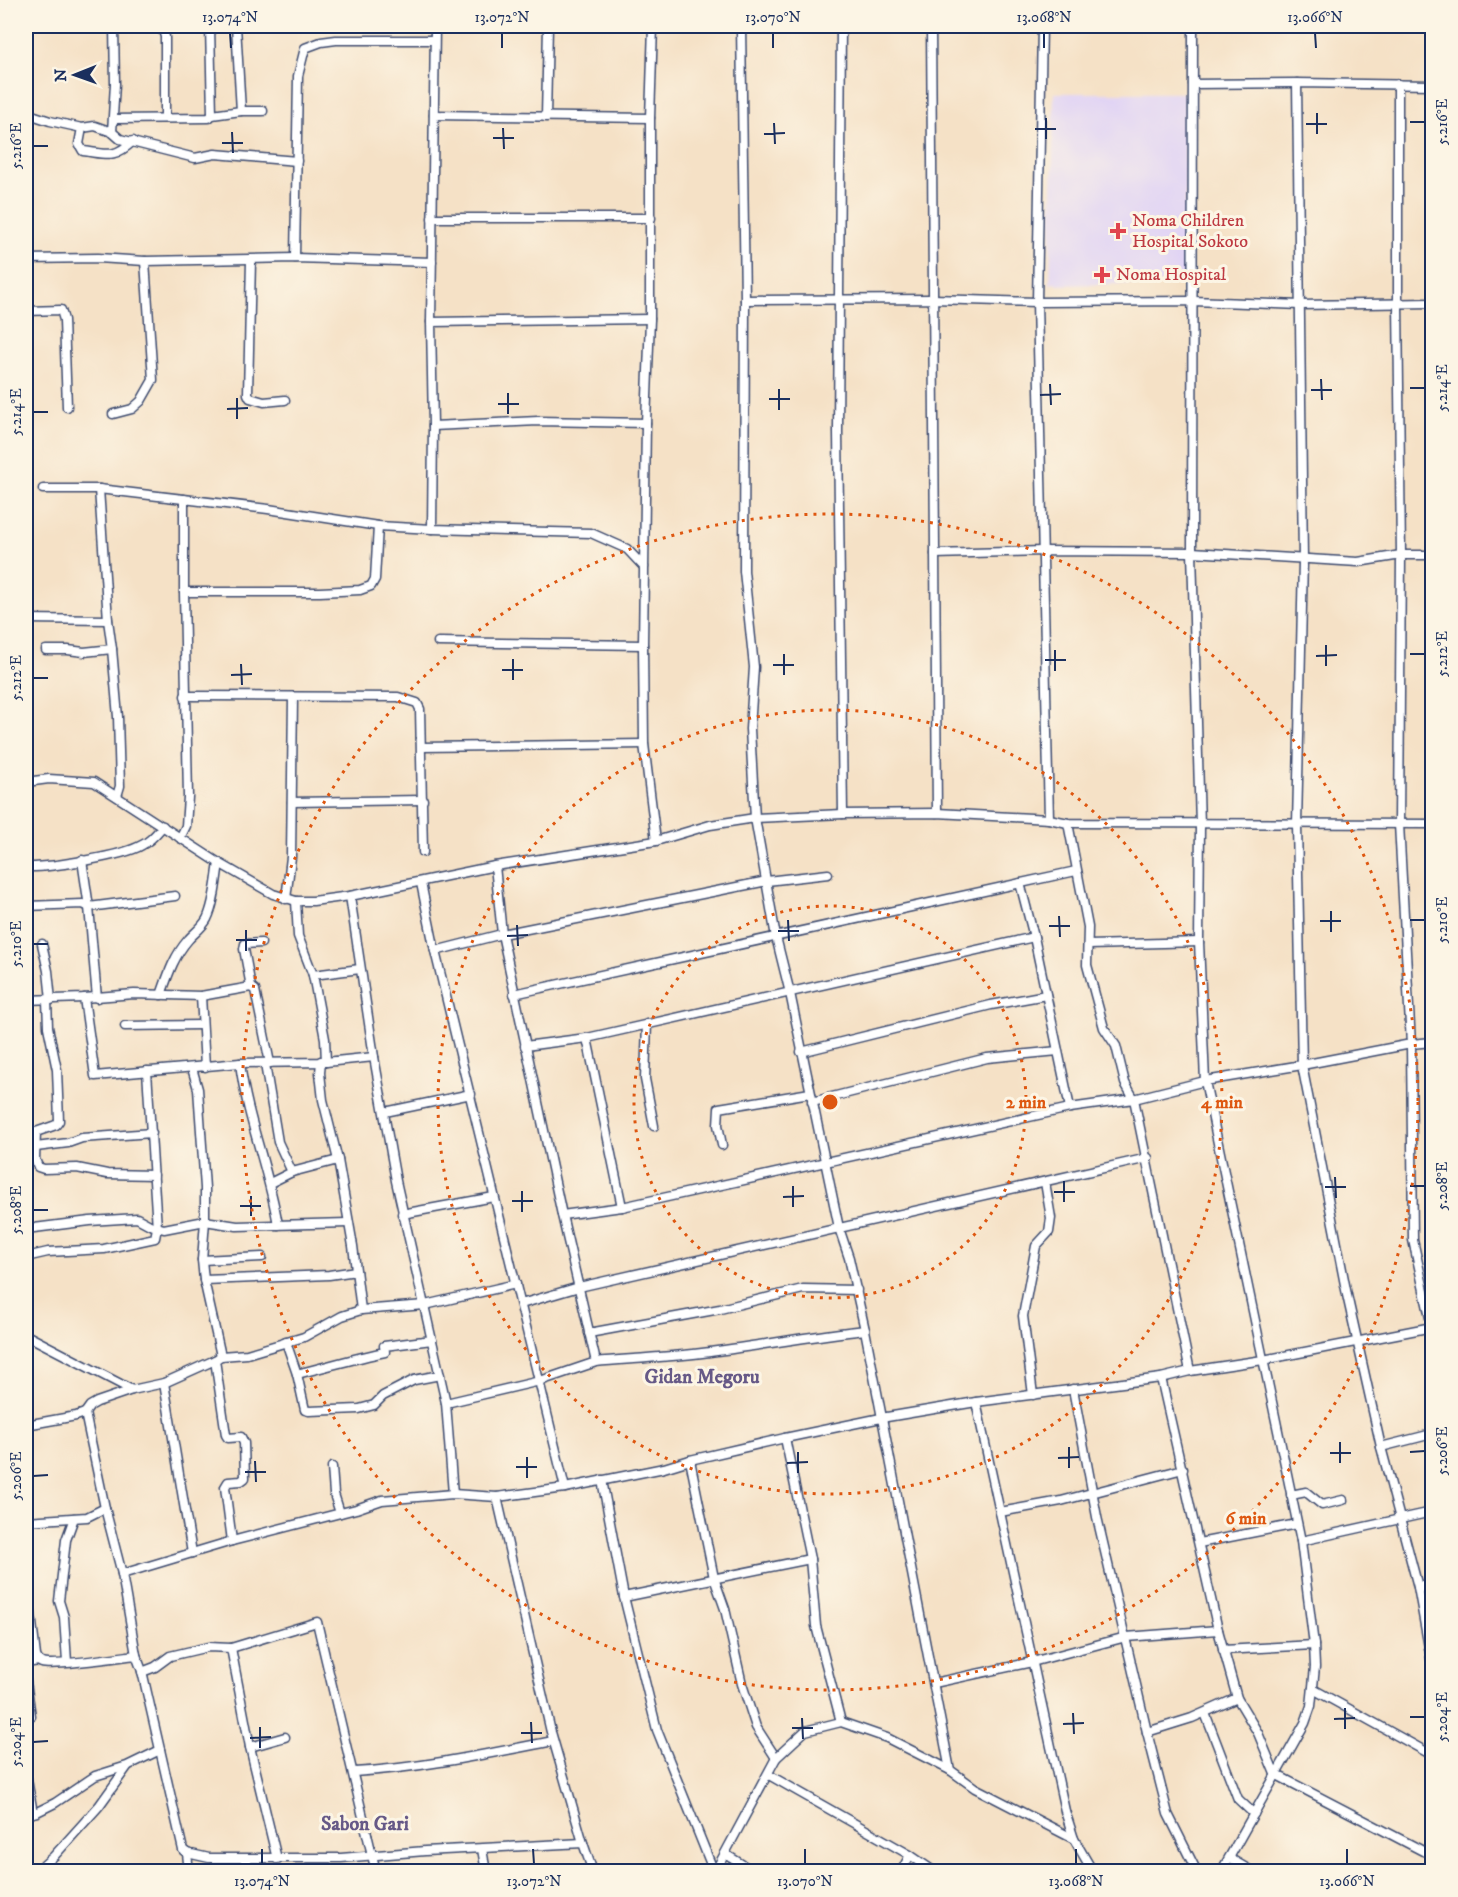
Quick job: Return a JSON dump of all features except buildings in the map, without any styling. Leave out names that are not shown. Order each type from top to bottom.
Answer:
[{"type":"street","points":[[111,132],[114,119],[114,26]]},
{"type":"street","points":[[162,26],[165,49],[165,117]]},
{"type":"street","points":[[210,26],[212,115]]},
{"type":"street","points":[[236,26],[241,111]]},
{"type":"street","points":[[432,529],[431,321],[435,26]]},
{"type":"street","points":[[546,117],[548,26]]},
{"type":"street","points":[[653,26],[643,645],[644,744],[656,841]]},
{"type":"street","points":[[741,26],[745,300],[744,570],[754,667],[750,729],[755,818],[776,937],[790,993],[839,1228],[849,1258],[866,1330],[950,1770]]},
{"type":"street","points":[[841,26],[839,535],[843,814]]},
{"type":"street","points":[[931,26],[937,813]]},
{"type":"street","points":[[1042,26],[1037,302],[1048,819]]},
{"type":"street","points":[[1193,26],[1192,552],[1200,825],[1199,942],[1205,1081],[1301,1541],[1314,1645],[1313,1689],[1311,1706],[1305,1723],[1221,1872]]},
{"type":"street","points":[[295,258],[298,76],[305,48],[321,42],[336,40],[434,40]]},
{"type":"street","points":[[1193,84],[1432,85]]},
{"type":"street","points":[[1297,84],[1303,560],[1297,825],[1302,1065],[1358,1342],[1381,1447],[1418,1587],[1432,1664]]},
{"type":"street","points":[[122,1574],[232,1540],[382,1500],[453,1494],[497,1497],[565,1488],[664,1468],[785,1438],[881,1418],[976,1402],[1161,1378],[1432,1328],[1413,1240],[1411,1044],[1399,824],[1401,555],[1398,84]]},
{"type":"street","points":[[114,119],[209,118],[212,115],[241,111],[263,111]]},
{"type":"street","points":[[26,113],[82,128],[95,126],[111,132],[120,139],[195,158],[215,154],[297,161]]},
{"type":"street","points":[[434,116],[650,118]]},
{"type":"street","points":[[82,128],[79,144],[83,151],[120,153],[133,141]]},
{"type":"street","points":[[432,218],[651,218]]},
{"type":"street","points":[[26,259],[98,258],[145,261],[295,258],[432,262]]},
{"type":"street","points":[[251,260],[248,394],[250,398],[264,402],[285,400]]},
{"type":"street","points":[[113,414],[132,409],[141,401],[153,380],[145,261]]},
{"type":"street","points":[[745,300],[1193,301],[1300,305],[1432,303]]},
{"type":"street","points":[[26,310],[61,310],[64,320],[67,407]]},
{"type":"street","points":[[431,321],[650,319]]},
{"type":"street","points":[[433,426],[538,421],[646,423]]},
{"type":"street","points":[[43,489],[99,489],[268,509],[378,526],[591,533],[627,549],[644,567]]},
{"type":"street","points":[[99,489],[120,772],[117,796]]},
{"type":"street","points":[[180,838],[186,826],[188,797],[184,499]]},
{"type":"street","points":[[184,592],[360,590],[371,586],[375,579],[378,526]]},
{"type":"street","points":[[934,554],[1042,551],[1192,552],[1358,562],[1401,555],[1432,555]]},
{"type":"street","points":[[26,619],[108,620]]},
{"type":"street","points":[[438,642],[643,645]]},
{"type":"street","points":[[46,651],[84,652],[112,648]]},
{"type":"street","points":[[185,696],[398,697],[417,703],[420,709],[422,747],[423,852]]},
{"type":"street","points":[[286,899],[291,857],[293,697]]},
{"type":"street","points":[[422,747],[644,744]]},
{"type":"street","points":[[26,782],[49,779],[94,782],[219,863],[273,894],[296,901],[350,896],[495,866],[656,841],[711,825],[755,818],[937,813],[1048,819],[1068,823],[1432,824]]},
{"type":"street","points":[[292,802],[423,800]]},
{"type":"street","points":[[1068,823],[1088,927],[1088,965],[1104,1028],[1116,1046],[1125,1083],[1134,1099],[1148,1158],[1190,1371]]},
{"type":"street","points":[[26,867],[82,860],[141,846],[152,839],[163,826]]},
{"type":"street","points":[[82,860],[89,907],[97,998]]},
{"type":"street","points":[[161,995],[170,967],[187,941],[206,920],[219,863]]},
{"type":"street","points":[[495,866],[502,934],[514,994],[596,1362]]},
{"type":"street","points":[[514,994],[1076,871]]},
{"type":"street","points":[[435,951],[502,934],[767,881],[828,874]]},
{"type":"street","points":[[421,883],[435,951],[565,1488]]},
{"type":"street","points":[[1020,883],[1034,937],[1070,1108]]},
{"type":"street","points":[[26,906],[83,904],[89,907],[175,896]]},
{"type":"street","points":[[350,896],[374,1057],[402,1214],[446,1403],[453,1494]]},
{"type":"street","points":[[296,901],[300,942],[313,975],[325,1039],[324,1061],[320,1073],[323,1100],[338,1160],[361,1310]]},
{"type":"street","points":[[525,1046],[587,1038],[1034,937]]},
{"type":"street","points":[[1089,945],[1199,942]]},
{"type":"street","points":[[250,987],[244,946],[247,943],[261,943]]},
{"type":"street","points":[[42,944],[48,971],[49,1033],[57,1070],[59,1121],[56,1125],[36,1132],[35,1159],[38,1167],[44,1169],[77,1168],[106,1174],[154,1175]]},
{"type":"street","points":[[313,975],[360,969]]},
{"type":"street","points":[[26,1000],[84,999],[134,994],[201,996],[250,987],[255,990],[278,1142],[292,1172]]},
{"type":"street","points":[[801,1052],[991,1005],[1046,995]]},
{"type":"street","points":[[201,996],[205,1067]]},
{"type":"street","points":[[84,999],[94,1076],[240,1064],[374,1057]]},
{"type":"street","points":[[646,1024],[645,1078],[654,1126]]},
{"type":"street","points":[[125,1026],[202,1025]]},
{"type":"street","points":[[587,1038],[622,1207]]},
{"type":"street","points":[[562,1215],[622,1207],[1070,1108],[1134,1099],[1205,1081],[1432,1042]]},
{"type":"street","points":[[722,1145],[718,1125],[719,1108],[811,1097],[987,1058],[1058,1051]]},
{"type":"street","points":[[240,1064],[245,1098],[270,1183],[278,1225]]},
{"type":"street","points":[[192,1068],[198,1089],[205,1221],[202,1260],[204,1280],[218,1358],[226,1435],[228,1438],[241,1437],[244,1443],[245,1478],[241,1482],[228,1482],[225,1487],[232,1540]]},
{"type":"street","points":[[26,1257],[48,1252],[104,1249],[155,1238],[157,1228],[147,1071]]},
{"type":"street","points":[[384,1112],[471,1094]]},
{"type":"street","points":[[36,1147],[68,1143],[82,1138],[152,1133]]},
{"type":"street","points":[[521,1304],[579,1287],[1148,1158]]},
{"type":"street","points":[[26,1162],[35,1159]]},
{"type":"street","points":[[270,1183],[292,1172],[338,1160]]},
{"type":"street","points":[[1033,1395],[1023,1316],[1036,1246],[1049,1232],[1051,1218],[1045,1182]]},
{"type":"street","points":[[402,1214],[494,1197]]},
{"type":"street","points":[[26,1229],[137,1218],[164,1229],[205,1221],[237,1226],[348,1223]]},
{"type":"street","points":[[202,1260],[262,1257]]},
{"type":"street","points":[[204,1280],[329,1275],[356,1271]]},
{"type":"street","points":[[26,1425],[85,1413],[97,1402],[132,1390],[164,1383],[218,1358],[247,1354],[304,1337],[342,1316],[361,1310],[425,1305],[516,1284]]},
{"type":"street","points":[[589,1333],[720,1309],[802,1289],[857,1290]]},
{"type":"street","points":[[446,1403],[540,1382],[596,1362],[702,1353],[866,1330]]},
{"type":"street","points":[[26,1335],[132,1390]]},
{"type":"street","points":[[297,1374],[357,1357],[385,1352],[384,1346],[432,1340]]},
{"type":"street","points":[[286,1342],[297,1374],[305,1410],[309,1411],[359,1409],[374,1405],[383,1396],[414,1380],[440,1375]]},
{"type":"street","points":[[1161,1378],[1223,1650],[1237,1698],[1258,1733],[1275,1774],[1424,1851],[1432,1853]]},
{"type":"street","points":[[164,1383],[192,1553]]},
{"type":"street","points":[[1073,1389],[1092,1493],[1168,1814],[1197,1872]]},
{"type":"street","points":[[976,1402],[1065,1811],[1074,1839],[1091,1871]]},
{"type":"street","points":[[85,1413],[122,1574],[136,1655],[142,1672],[183,1850],[209,1858],[341,1858],[583,1844]]},
{"type":"street","points":[[1381,1447],[1432,1434]]},
{"type":"street","points":[[785,1438],[810,1559],[816,1626],[841,1722]]},
{"type":"street","points":[[690,1460],[714,1578],[725,1609],[742,1684],[756,1727],[776,1758]]},
{"type":"street","points":[[332,1467],[334,1494],[340,1513]]},
{"type":"street","points":[[1000,1512],[1092,1493],[1183,1469]]},
{"type":"street","points":[[602,1480],[624,1597],[657,1730],[715,1872]]},
{"type":"street","points":[[1291,1495],[1306,1492],[1322,1505],[1343,1500]]},
{"type":"street","points":[[497,1497],[553,1741],[593,1872]]},
{"type":"street","points":[[26,1521],[87,1517],[105,1508]]},
{"type":"street","points":[[1301,1541],[1432,1512]]},
{"type":"street","points":[[67,1662],[64,1617],[59,1601],[66,1540],[74,1518]]},
{"type":"street","points":[[1199,1543],[1297,1524]]},
{"type":"street","points":[[624,1597],[810,1559]]},
{"type":"street","points":[[26,1574],[36,1656],[39,1661],[44,1664],[136,1655]]},
{"type":"street","points":[[1418,1587],[1432,1584]]},
{"type":"street","points":[[142,1672],[155,1667],[165,1658],[181,1652],[208,1647],[231,1648],[317,1622],[376,1872]]},
{"type":"street","points":[[934,1683],[1032,1662],[1126,1637],[1218,1630]]},
{"type":"street","points":[[1223,1650],[1314,1645]]},
{"type":"street","points":[[231,1648],[250,1746],[277,1858]]},
{"type":"street","points":[[26,1663],[39,1661]]},
{"type":"street","points":[[26,1682],[31,1716],[26,1718]]},
{"type":"street","points":[[1313,1689],[1432,1755]]},
{"type":"street","points":[[1147,1732],[1205,1713],[1237,1698]]},
{"type":"street","points":[[1205,1713],[1238,1799],[1254,1814]]},
{"type":"street","points":[[715,1872],[769,1776],[776,1758],[805,1731],[841,1722],[887,1738],[950,1770],[975,1788],[1074,1839]]},
{"type":"street","points":[[250,1746],[285,1737]]},
{"type":"street","points":[[354,1772],[447,1761],[553,1741]]},
{"type":"street","points":[[26,1774],[29,1813],[55,1803],[95,1776],[127,1766],[160,1750]]},
{"type":"street","points":[[36,1872],[54,1856],[99,1806],[127,1766]]},
{"type":"street","points":[[769,1776],[910,1855],[935,1872]]},
{"type":"street","points":[[482,1849],[486,1872]]},
{"type":"street","points":[[187,1853],[189,1872]]},
{"type":"street","points":[[725,1854],[754,1872]]},
{"type":"street","points":[[901,1872],[910,1855]]},
{"type":"street","points":[[1229,1858],[1253,1872]]},
{"type":"street","points":[[1430,1872],[1432,1866]]},
{"type":"shaded area","name":"Noma Children Hospital Sokoto","points":[[1054,93],[1185,93],[1186,283],[1050,284]]},
{"type":"place","name":"Noma Children Hospital Sokoto","points":[[1118,231]]},
{"type":"place","name":"Noma Hospital","points":[[1102,275]]},
{"type":"district","name":"Gidan Megoru","points":[[702,1377]]},
{"type":"district","name":"Sabon Gari","points":[[365,1824]]}]
